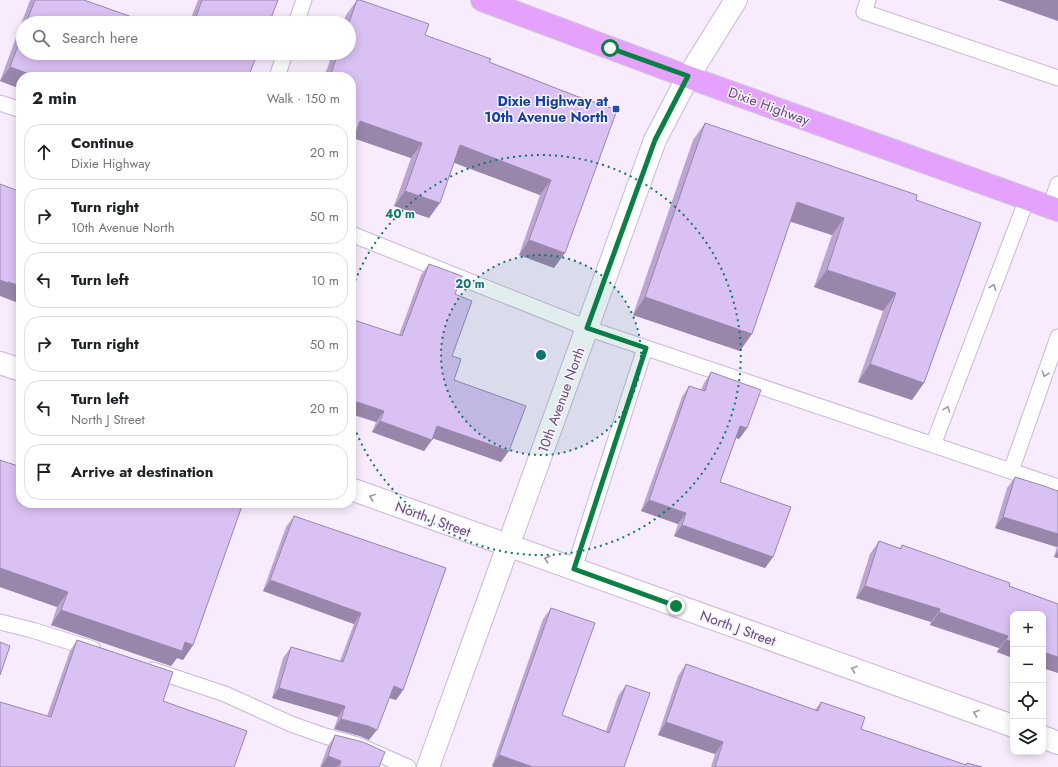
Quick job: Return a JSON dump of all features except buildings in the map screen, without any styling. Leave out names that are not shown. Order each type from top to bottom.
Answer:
[{"type":"main road","name":"Dixie Highway","points":[[482,0],[1054,209]]},
{"type":"main road","name":"10th Avenue North","points":[[428,767],[655,140],[688,76],[736,0]]},
{"type":"main road","points":[[0,363],[16,368]]},
{"type":"main road","name":"North J Street","points":[[356,491],[1010,725]]},
{"type":"main road","points":[[1046,738],[1058,743]]},
{"type":"lane","points":[[298,16],[304,0]]},
{"type":"lane","points":[[868,0],[864,12],[1058,78]]},
{"type":"lane","points":[[279,72],[283,60]]},
{"type":"lane","points":[[0,103],[16,108]]},
{"type":"lane","points":[[1054,209],[1058,184]]},
{"type":"lane","points":[[934,445],[1027,199]]},
{"type":"lane","points":[[356,236],[587,328],[1058,487]]},
{"type":"lane","points":[[1011,471],[1058,337]]},
{"type":"lane","points":[[574,569],[646,348]]},
{"type":"lane","points":[[0,622],[32,630],[109,655]]},
{"type":"lane","points":[[137,664],[225,694],[291,724],[325,736],[358,745],[408,767]]},
{"type":"place","name":"Dixie Highway at 10th Avenue North","points":[[616,109]]},
{"type":"route","points":[[610,48],[688,76],[655,140],[587,328],[646,348],[574,569],[676,606]]}]
